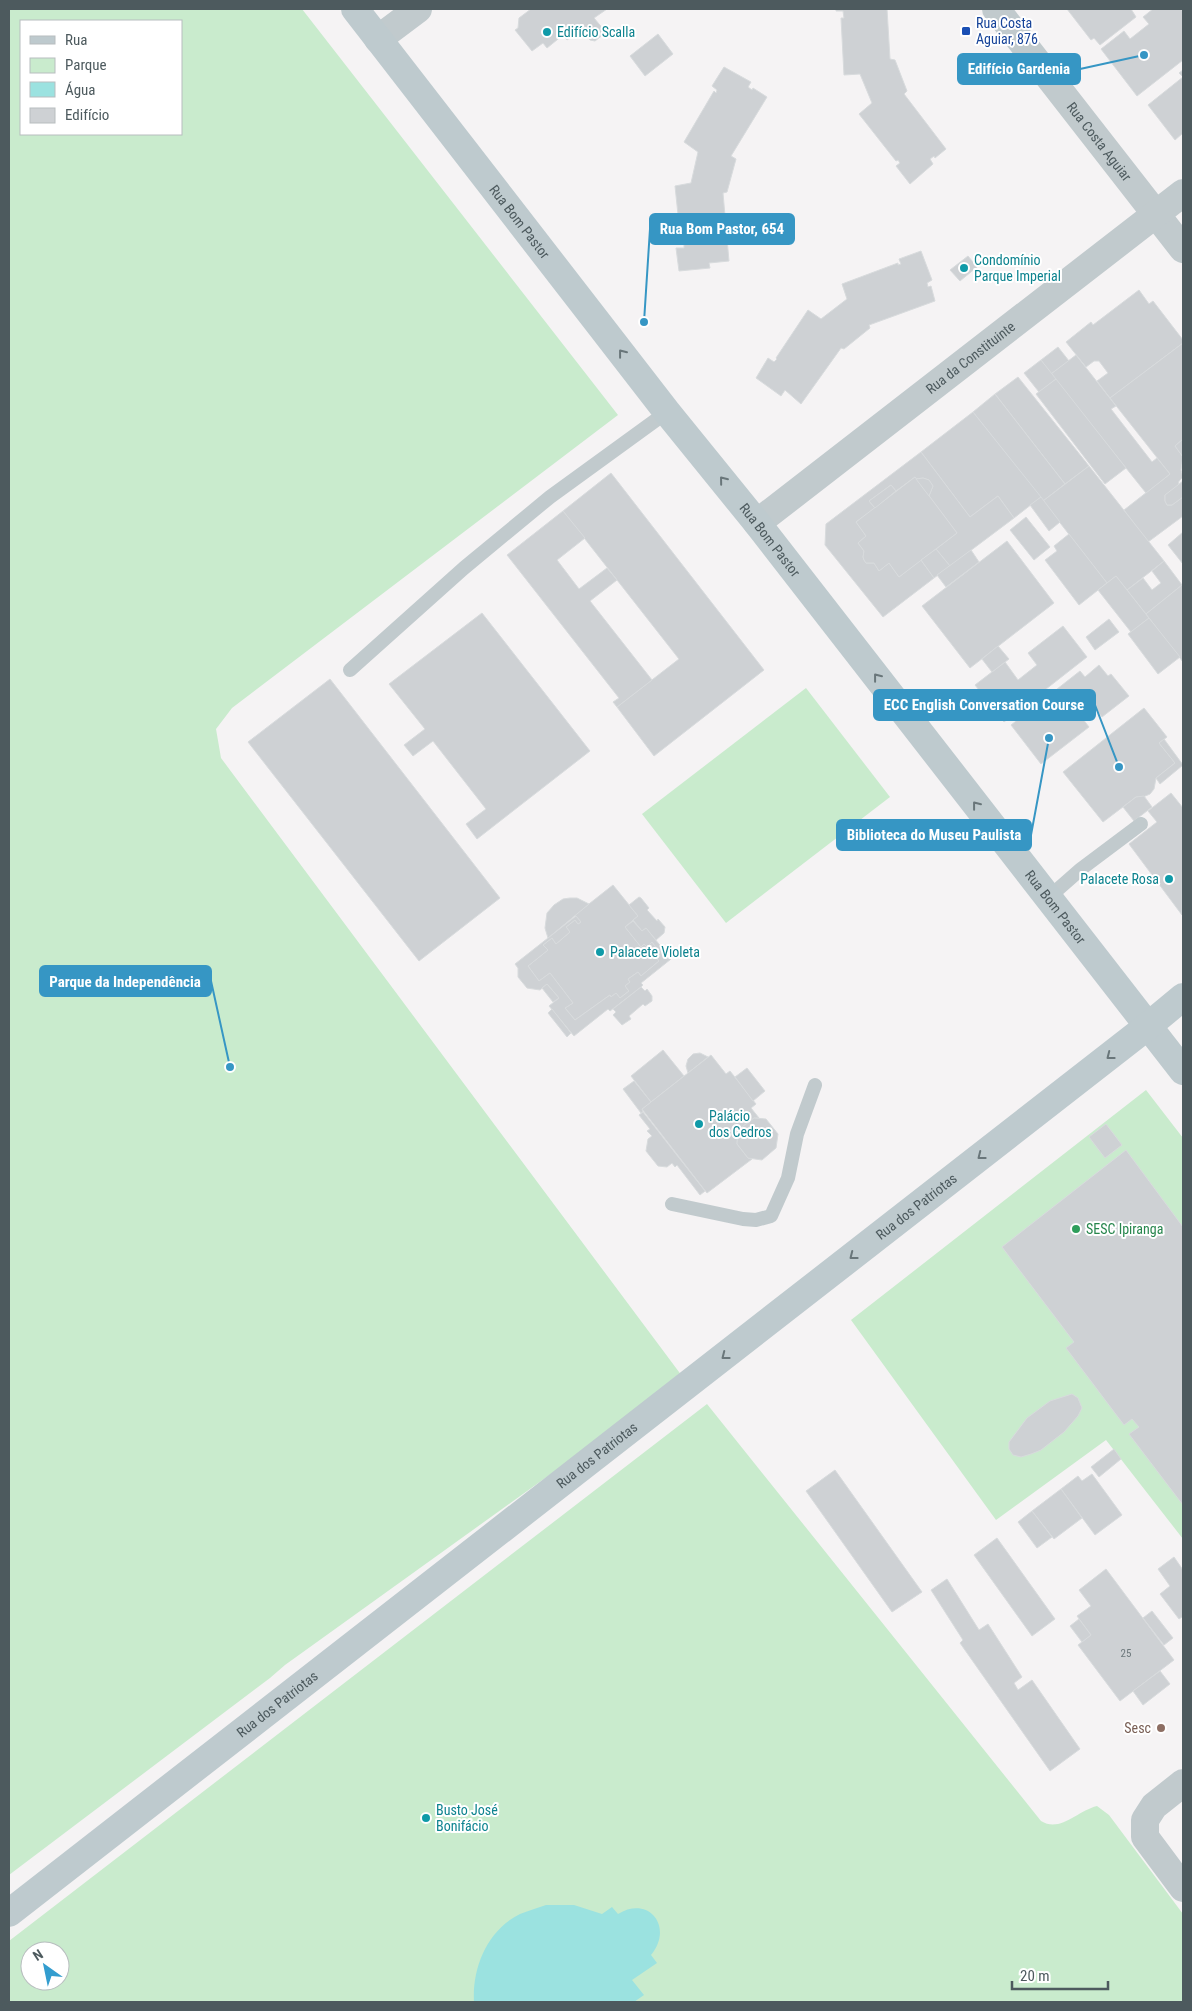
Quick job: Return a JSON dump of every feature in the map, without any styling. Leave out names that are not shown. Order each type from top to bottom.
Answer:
[{"type":"main road","name":"Rua Bom Pastor","points":[[355,9],[667,412],[757,524],[1183,1071]]},
{"type":"main road","name":"Rua dos Patriotas","points":[[9,1913],[1183,997]]},
{"type":"street","points":[[378,39],[418,9]]},
{"type":"street","name":"Rua Costa Aguiar","points":[[996,9],[1183,249]]},
{"type":"street","name":"Rua da Constituinte","points":[[757,524],[1183,193]]},
{"type":"street","points":[[1183,1783],[1154,1806],[1145,1820],[1145,1838],[1183,1888]]},
{"type":"lane","points":[[350,670],[464,568],[550,497],[667,412]]},
{"type":"lane","points":[[1048,898],[1081,869],[1140,824]]},
{"type":"lane","points":[[672,1204],[702,1212],[742,1219],[756,1220],[771,1216],[788,1178],[797,1134],[816,1085]]},
{"type":"green space","points":[[9,9],[302,9],[618,415],[232,708],[216,729],[221,758],[682,1376],[612,1430],[285,1665],[9,1875]]},
{"type":"green space","points":[[806,688],[890,797],[726,923],[642,814]]},
{"type":"green space","name":"SESC Ipiranga","points":[[1146,1090],[1183,1138],[1183,1539],[1106,1440],[996,1520],[851,1320]]},
{"type":"green space","points":[[707,1404],[1041,1821],[1048,1824],[1062,1823],[1097,1806],[1109,1815],[1183,1914],[1183,2002],[9,2002],[9,1941]]},
{"type":"water","points":[[546,1905],[574,1905],[602,1914],[612,1907],[618,1914],[629,1909],[639,1908],[648,1911],[655,1917],[659,1925],[660,1934],[651,1955],[657,1963],[632,1980],[644,1995],[634,2002],[474,2002],[474,1989],[479,1963],[490,1940],[508,1921],[520,1914]]},
{"type":"building","name":"Edifício Scalla","points":[[531,9],[607,9],[594,18],[604,30],[604,34],[595,41],[590,40],[581,29],[567,40],[563,35],[547,48],[543,43],[532,51],[515,30],[518,28],[519,18]]},
{"type":"building","points":[[836,9],[887,9],[890,59],[895,60],[907,91],[904,94],[946,149],[935,158],[934,156],[930,159],[933,164],[910,184],[896,166],[900,163],[898,160],[896,161],[859,114],[872,103],[860,74],[844,75],[841,18],[844,18],[843,11],[836,11]]},
{"type":"building","points":[[1067,9],[1131,9],[1136,17],[1100,45],[1094,38],[1091,40]]},
{"type":"building","points":[[1153,9],[1181,9],[1183,12],[1183,60],[1137,96],[1101,49],[1124,31],[1130,39],[1149,24],[1143,17]]},
{"type":"building","points":[[658,34],[673,54],[645,76],[630,56]]},
{"type":"building","points":[[724,67],[751,82],[748,87],[767,97],[731,156],[736,159],[727,192],[723,193],[729,261],[709,263],[710,268],[679,271],[676,248],[684,248],[684,243],[681,243],[675,186],[691,183],[698,152],[684,142],[714,91],[716,93],[717,90],[712,86]]},
{"type":"building","points":[[1183,77],[1183,133],[1175,140],[1148,105]]},
{"type":"building","points":[[921,251],[932,280],[927,283],[928,287],[931,286],[935,301],[869,325],[870,328],[844,349],[841,348],[801,404],[785,390],[781,396],[756,378],[768,358],[774,362],[777,359],[808,310],[821,319],[847,299],[842,284],[898,263],[898,265],[901,264],[899,259]]},
{"type":"building","name":"Condomínio Parque Imperial","points":[[968,256],[977,267],[960,281],[950,270]]},
{"type":"building","points":[[1139,290],[1149,304],[1153,301],[1183,340],[1183,343],[1110,398],[1097,381],[1108,373],[1099,361],[1094,361],[1086,367],[1066,342],[1091,322],[1093,325]]},
{"type":"building","points":[[1183,343],[1183,439],[1175,446],[1183,457],[1181,470],[1183,477],[1179,481],[1178,486],[1165,495],[1165,501],[1167,505],[1172,505],[1183,497],[1183,516],[1148,542],[1124,510],[1170,474],[1110,398]]},
{"type":"building","points":[[1058,347],[1069,361],[1051,374],[1041,360]]},
{"type":"building","points":[[1076,355],[1116,406],[1111,409],[1152,462],[1157,458],[1170,474],[1146,493],[1051,374]]},
{"type":"building","points":[[1041,360],[1056,379],[1039,392],[1024,373]]},
{"type":"building","points":[[1018,377],[1089,466],[1065,484],[995,394]]},
{"type":"building","points":[[1056,379],[1126,468],[1105,484],[1036,394]]},
{"type":"building","points":[[995,394],[1065,484],[1043,501],[973,412]]},
{"type":"building","points":[[973,412],[1041,497],[1014,518],[998,496],[970,517],[921,452]]},
{"type":"building","points":[[1183,439],[1183,457],[1175,446]]},
{"type":"building","points":[[921,452],[970,517],[998,496],[1014,518],[950,566],[936,549],[957,533],[929,496],[933,486],[929,480],[923,478],[916,479],[915,477],[896,491],[891,485],[869,501],[875,508],[856,522],[866,536],[858,543],[864,551],[863,557],[866,563],[874,563],[879,571],[889,563],[899,577],[921,560],[934,578],[883,617],[825,545],[826,524]]},
{"type":"building","points":[[1089,466],[1164,561],[1127,590],[1116,576],[1107,583],[1043,501]]},
{"type":"building","points":[[611,473],[764,670],[654,756],[617,707],[679,659],[563,511]]},
{"type":"building","points":[[915,477],[957,533],[899,577],[889,563],[879,571],[874,563],[866,563],[863,557],[864,551],[858,543],[866,536],[856,522]]},
{"type":"building","points":[[923,478],[929,480],[933,486],[929,496],[916,479]]},
{"type":"building","points":[[1183,481],[1183,497],[1172,505],[1167,505],[1165,495]]},
{"type":"building","points":[[891,485],[896,491],[875,508],[869,501]]},
{"type":"building","points":[[1041,497],[1060,522],[1049,531],[1030,505]]},
{"type":"building","points":[[563,511],[585,538],[557,560],[579,589],[607,568],[617,580],[590,601],[652,680],[617,707],[613,702],[619,698],[507,555]]},
{"type":"building","points":[[1026,517],[1050,547],[1034,560],[1010,530]]},
{"type":"building","points":[[1183,532],[1183,564],[1168,545]]},
{"type":"building","points":[[1069,534],[1107,583],[1079,605],[1045,560],[1057,551],[1054,546]]},
{"type":"building","points":[[1007,541],[1054,603],[970,668],[922,606]]},
{"type":"building","points":[[936,549],[950,566],[934,578],[921,560]]},
{"type":"building","points":[[971,550],[979,562],[946,587],[937,575]]},
{"type":"building","points":[[1164,561],[1182,585],[1146,614],[1127,590],[1143,578],[1152,590],[1161,583],[1152,571]]},
{"type":"building","points":[[1116,576],[1149,618],[1131,632],[1098,590]]},
{"type":"building","points":[[1183,585],[1183,662],[1146,614]]},
{"type":"building","points":[[482,613],[590,751],[477,839],[466,824],[486,809],[433,741],[413,756],[404,745],[425,729],[389,684]]},
{"type":"building","points":[[1149,618],[1180,657],[1158,674],[1128,634]]},
{"type":"building","points":[[1109,619],[1119,632],[1095,650],[1086,637]]},
{"type":"building","points":[[1063,626],[1087,657],[1004,722],[975,685],[1005,662],[1018,680],[1037,665],[1028,653]]},
{"type":"building","points":[[998,646],[1009,659],[992,672],[982,659]]},
{"type":"building","points":[[1099,665],[1108,676],[1111,674],[1129,696],[1102,717],[1092,704],[1079,714],[1089,727],[1041,764],[1011,725],[1038,704],[1045,713],[1059,702],[1052,693],[1080,671],[1085,677]]},
{"type":"building","points":[[330,679],[500,898],[419,961],[248,742]]},
{"type":"building","points":[[1144,708],[1167,737],[1159,743],[1175,763],[1156,778],[1154,789],[1150,794],[1136,797],[1103,822],[1063,772]]},
{"type":"building","points":[[1164,739],[1183,765],[1160,784],[1156,778],[1175,763],[1159,743]]},
{"type":"building","name":"Palacete Rosa","points":[[1171,793],[1183,808],[1182,915],[1129,844],[1157,822],[1148,811]]},
{"type":"building","points":[[1144,796],[1152,807],[1134,821],[1123,807],[1136,797]]},
{"type":"building","name":"Palacete Violeta","points":[[613,885],[638,916],[625,927],[641,947],[644,944],[647,947],[652,942],[658,950],[653,954],[659,961],[641,976],[638,972],[628,979],[630,982],[625,986],[629,991],[620,998],[616,993],[611,997],[610,995],[575,1020],[565,1008],[573,1003],[550,973],[539,981],[528,966],[548,950],[543,945],[552,938],[556,944],[570,932],[566,927],[575,920],[578,924],[581,922],[575,915]]},
{"type":"building","points":[[639,897],[649,908],[647,910],[665,927],[664,933],[656,940],[646,928],[642,931],[633,920],[638,916],[629,905]]},
{"type":"building","points":[[577,898],[589,904],[548,938],[545,928],[547,913],[563,899]]},
{"type":"building","points":[[576,916],[581,922],[578,924],[575,920],[566,927],[570,932],[556,944],[552,938],[543,945],[548,950],[528,966],[539,981],[550,973],[573,1003],[565,1008],[575,1020],[610,995],[611,997],[616,993],[620,998],[629,991],[625,986],[630,982],[628,979],[638,972],[641,976],[659,961],[653,954],[658,950],[652,942],[647,947],[644,944],[641,947],[625,927],[633,921],[642,931],[646,928],[671,959],[641,983],[643,985],[641,987],[610,1011],[608,1009],[574,1036],[549,1006],[559,998],[547,984],[540,990],[527,988],[518,977],[518,968],[515,964]]},
{"type":"building","points":[[547,984],[559,998],[553,1002],[542,988]]},
{"type":"building","points":[[641,987],[645,991],[647,989],[652,996],[652,1001],[645,1006],[643,1004],[629,1016],[631,1019],[622,1025],[613,1015],[616,1012],[613,1009]]},
{"type":"building","points":[[552,1009],[571,1033],[567,1037],[548,1013]]},
{"type":"building","points":[[663,1050],[684,1076],[651,1102],[631,1076]]},
{"type":"building","points":[[700,1053],[708,1057],[688,1073],[686,1066],[688,1059],[693,1054]]},
{"type":"building","name":"Palácio dos Cedros","points":[[711,1055],[726,1074],[730,1071],[756,1104],[751,1108],[759,1118],[754,1118],[738,1130],[737,1144],[748,1158],[752,1159],[707,1193],[642,1109]]},
{"type":"building","points":[[747,1068],[765,1091],[753,1101],[735,1077]]},
{"type":"building","points":[[634,1081],[651,1102],[642,1109],[643,1112],[641,1113],[623,1089]]},
{"type":"building","points":[[643,1112],[705,1191],[700,1195],[677,1165],[675,1167],[672,1163],[667,1167],[658,1166],[646,1151],[648,1139],[652,1136],[647,1131],[650,1129],[639,1115]]},
{"type":"building","points":[[754,1118],[766,1119],[778,1134],[776,1148],[762,1160],[748,1158],[737,1144],[738,1130]]},
{"type":"building","points":[[1106,1124],[1122,1145],[1105,1158],[1089,1137]]},
{"type":"building","points":[[1126,1150],[1183,1227],[1183,1505],[1129,1434],[1139,1427],[1132,1419],[1124,1425],[1066,1348],[1074,1342],[1002,1247]]},
{"type":"building","points":[[1072,1394],[1078,1398],[1082,1408],[1078,1416],[1064,1432],[1041,1450],[1021,1457],[1013,1455],[1009,1449],[1009,1442],[1027,1418],[1050,1401]]},
{"type":"building","points":[[1114,1449],[1121,1459],[1099,1477],[1091,1467]]},
{"type":"building","points":[[835,1470],[922,1592],[892,1612],[806,1491]]},
{"type":"building","points":[[1092,1474],[1122,1515],[1095,1535],[1061,1489],[1078,1476],[1082,1481]]},
{"type":"building","points":[[1061,1489],[1082,1518],[1054,1539],[1032,1511]]},
{"type":"building","points":[[1032,1511],[1052,1537],[1037,1548],[1018,1522]]},
{"type":"building","points":[[997,1538],[1055,1619],[1032,1636],[974,1555]]},
{"type":"building","points":[[1174,1557],[1183,1570],[1183,1618],[1179,1619],[1160,1594],[1170,1586],[1158,1569]]},
{"type":"building","points":[[1106,1569],[1174,1660],[1120,1701],[1078,1645],[1091,1635],[1077,1616],[1091,1606],[1079,1590]]},
{"type":"building","points":[[947,1579],[979,1630],[988,1624],[1022,1677],[1014,1683],[1018,1690],[1032,1680],[1080,1749],[1050,1771],[960,1643],[963,1640],[931,1590]]},
{"type":"building","points":[[1152,1611],[1173,1638],[1164,1645],[1143,1618]]},
{"type":"building","points":[[1079,1619],[1091,1635],[1082,1642],[1070,1626]]},
{"type":"building","points":[[1160,1671],[1170,1684],[1143,1705],[1133,1691]]},
{"type":"place","name":"Rua Costa Aguiar, 876","points":[[966,31]]},
{"type":"place","name":"Edifício Scalla","points":[[547,32]]},
{"type":"place","name":"Edifício Gardenia","points":[[1144,55]]},
{"type":"place","name":"Condomínio Parque Imperial","points":[[964,268]]},
{"type":"place","name":"Rua Bom Pastor, 654","points":[[644,322]]},
{"type":"place","name":"Biblioteca do Museu Paulista","points":[[1049,738]]},
{"type":"place","name":"ECC English Conversation Course","points":[[1119,767]]},
{"type":"place","name":"Palacete Rosa","points":[[1169,879]]},
{"type":"place","name":"Palacete Violeta","points":[[600,952]]},
{"type":"place","name":"Parque da Independência","points":[[230,1067]]},
{"type":"place","name":"Palácio dos Cedros","points":[[699,1124]]},
{"type":"place","name":"SESC Ipiranga","points":[[1076,1229]]},
{"type":"place","name":"Sesc","points":[[1161,1728]]},
{"type":"place","name":"Busto José Bonifácio","points":[[426,1818]]}]
